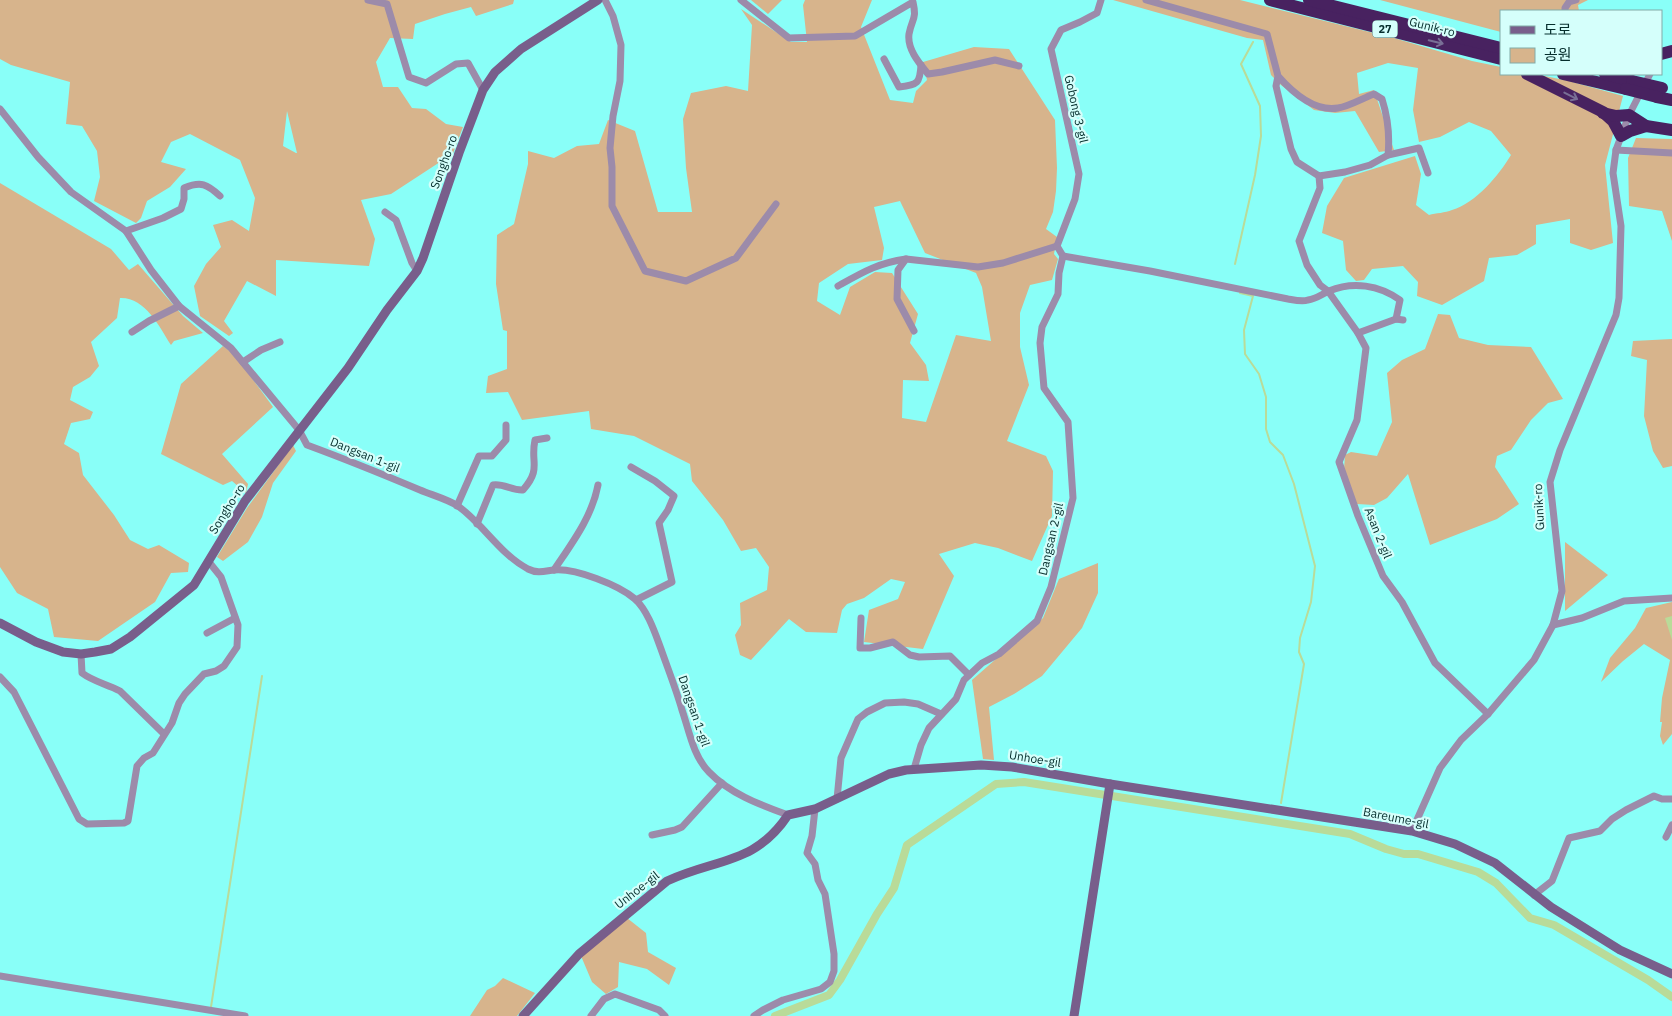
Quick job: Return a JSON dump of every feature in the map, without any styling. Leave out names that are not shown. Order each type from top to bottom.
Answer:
[{"type":"highway","name":"Gunik-ro","points":[[1270,0],[1498,52]]},
{"type":"highway","name":"Gunik-ro","points":[[1309,0],[1498,52]]},
{"type":"highway","points":[[1530,75],[1603,112],[1616,116],[1629,115],[1646,126],[1672,130]]},
{"type":"highway","points":[[1569,75],[1664,92],[1672,100]]},
{"type":"highway","points":[[1607,75],[1629,85]]},
{"type":"highway","points":[[1603,112],[1613,121],[1621,136],[1646,126]]},
{"type":"street","points":[[368,0],[387,4],[409,77],[426,83],[456,64],[468,63],[483,90]]},
{"type":"street","name":"Songho-ro","points":[[0,623],[36,642],[63,652],[81,654],[110,649],[130,636],[194,585],[245,501],[348,368],[387,310],[417,270],[423,258],[483,90],[495,72],[521,49],[598,0]]},
{"type":"street","points":[[605,0],[613,16],[622,45],[620,81],[613,116],[610,148],[612,206],[645,271],[686,281],[736,258],[776,204]]},
{"type":"street","points":[[741,0],[789,38],[855,36],[913,2],[916,15],[909,36],[914,56],[928,74],[995,60],[1019,66]]},
{"type":"street","name":"Gobong 3-gil","points":[[1057,246],[1075,199],[1078,174],[1051,49],[1060,30],[1097,13],[1101,0]]},
{"type":"street","points":[[1146,0],[1267,34],[1278,76],[1276,86],[1291,149],[1297,162],[1319,176],[1370,166],[1388,155],[1419,148],[1428,173]]},
{"type":"street","points":[[1565,10],[1570,2],[1576,0]]},
{"type":"street","points":[[884,59],[899,87],[916,84],[920,79],[921,65]]},
{"type":"street","name":"Gunik-ro","points":[[1412,831],[1440,768],[1461,740],[1488,714],[1534,660],[1552,625],[1562,592],[1550,482],[1560,450],[1616,315],[1619,298],[1621,226],[1613,173],[1616,150],[1629,115],[1649,75]]},
{"type":"street","points":[[1278,76],[1289,88],[1309,102],[1326,108],[1339,108],[1374,94],[1382,99],[1387,115],[1388,155]]},
{"type":"street","points":[[0,109],[38,157],[71,192],[126,231],[163,218],[181,209],[184,199],[184,188],[193,184],[210,187],[220,196]]},
{"type":"street","points":[[1616,150],[1672,153]]},
{"type":"street","name":"Asan 2-gil","points":[[1319,176],[1320,188],[1299,241],[1307,265],[1320,286],[1328,291],[1358,333],[1366,348],[1357,420],[1338,462],[1383,576],[1402,602],[1435,662],[1488,714]]},
{"type":"street","points":[[385,212],[396,220],[412,263],[417,270]]},
{"type":"street","name":"Dangsan 1-gil","points":[[126,231],[151,270],[179,306],[231,348],[300,430],[307,445],[358,463],[457,506],[512,559],[531,570],[544,573],[554,570],[566,571],[604,581],[621,588],[636,600],[649,620],[695,750],[708,772],[745,797],[788,815]]},
{"type":"street","points":[[838,286],[870,268],[888,262],[906,259],[978,266],[1003,263],[1057,246],[1062,256],[1159,272],[1288,299],[1306,301],[1319,297],[1328,291],[1352,285],[1373,286],[1391,293],[1400,300],[1400,319],[1358,333]]},
{"type":"street","name":"Dangsan 2-gil","points":[[914,769],[921,744],[929,728],[956,699],[964,680],[982,663],[999,654],[1037,622],[1051,587],[1073,498],[1068,422],[1044,388],[1040,342],[1042,327],[1058,294],[1062,256]]},
{"type":"street","points":[[906,259],[898,270],[897,299],[914,331]]},
{"type":"street","points":[[132,332],[179,306]]},
{"type":"street","points":[[243,362],[262,350],[280,342]]},
{"type":"street","points":[[457,506],[479,456],[492,456],[506,440],[506,425]]},
{"type":"street","points":[[477,524],[493,485],[498,484],[516,491],[523,490],[531,480],[535,469],[535,440],[547,438]]},
{"type":"street","points":[[631,467],[655,481],[674,496],[668,510],[659,523],[672,582],[636,600]]},
{"type":"street","points":[[554,570],[589,516],[598,485]]},
{"type":"street","points":[[0,676],[14,692],[79,819],[86,824],[124,824],[128,821],[136,766],[153,752],[172,723],[185,694],[204,674],[216,671],[224,666],[236,647],[238,625],[221,577],[209,562]]},
{"type":"street","points":[[1552,625],[1582,618],[1624,601],[1672,598]]},
{"type":"street","points":[[207,633],[235,618]]},
{"type":"street","points":[[861,618],[860,648],[870,648],[893,642],[910,655],[919,658],[950,656],[969,675]]},
{"type":"street","points":[[81,654],[82,674],[91,680],[120,691],[164,734]]},
{"type":"street","points":[[837,799],[841,758],[858,719],[885,702],[918,704],[941,714]]},
{"type":"street","name":"Unhoe-gil","points":[[523,1016],[585,949],[667,881],[683,873],[730,860],[760,846],[779,829],[788,815],[815,809],[889,774],[914,769],[981,765],[1012,767],[1109,787]]},
{"type":"street","points":[[652,835],[674,830],[682,826],[722,783]]},
{"type":"street","points":[[1074,1016],[1109,787]]},
{"type":"street","name":"Bareume-gil","points":[[1109,787],[1412,831],[1456,844],[1495,863],[1551,907],[1620,950],[1672,974]]},
{"type":"street","points":[[1534,894],[1552,881],[1569,838],[1600,831],[1612,819],[1654,796],[1662,799],[1672,799]]},
{"type":"street","points":[[754,1016],[783,1000],[821,989],[830,982],[834,971],[834,954],[825,894],[818,880],[815,864],[807,853],[812,836],[815,809]]},
{"type":"street","points":[[1666,837],[1672,825]]},
{"type":"street","points":[[0,976],[245,1016]]},
{"type":"street","points":[[592,1016],[604,999],[615,994],[659,1010],[665,1016]]},
{"type":"green space","points":[[0,0],[514,0],[513,4],[476,16],[471,7],[415,24],[413,39],[390,38],[376,62],[383,87],[398,87],[412,108],[426,109],[446,124],[463,127],[449,164],[440,162],[391,194],[361,200],[375,239],[369,266],[276,260],[276,296],[247,281],[224,321],[233,333],[229,336],[200,316],[194,286],[206,264],[221,247],[213,225],[232,220],[249,231],[255,198],[240,160],[190,134],[171,142],[161,162],[186,169],[170,187],[147,201],[141,218],[136,223],[94,201],[100,177],[97,151],[82,126],[66,124],[70,82],[11,65],[0,59]],"holes":[[[287,111],[297,153],[283,146]]]},
{"type":"green space","points":[[751,0],[782,0],[768,14]]},
{"type":"green space","points":[[805,0],[872,0],[861,27],[890,100],[913,103],[916,91],[927,80],[923,62],[974,47],[1009,49],[1055,120],[1056,191],[1053,212],[1046,229],[1057,237],[1054,254],[1058,259],[1052,280],[1030,285],[1020,313],[1020,347],[1029,385],[1007,441],[1046,456],[1053,471],[1052,516],[1032,561],[998,548],[975,543],[939,554],[954,576],[923,649],[864,642],[869,610],[898,599],[905,582],[891,579],[864,598],[847,604],[842,610],[837,633],[806,632],[789,619],[751,660],[740,655],[735,635],[741,625],[740,603],[767,590],[769,567],[756,548],[741,551],[723,520],[692,481],[690,464],[634,436],[591,429],[589,411],[522,420],[508,392],[486,393],[488,376],[507,369],[507,331],[503,330],[496,284],[497,235],[514,224],[528,164],[528,151],[554,158],[577,146],[599,144],[608,120],[635,131],[658,212],[692,212],[686,168],[683,119],[691,93],[726,86],[748,91],[752,25],[741,9],[791,42],[807,42],[803,5]],"holes":[[[900,201],[925,253],[976,273],[982,287],[991,341],[956,335],[926,422],[902,418],[903,380],[929,381],[926,365],[910,343],[918,314],[892,273],[875,272],[850,287],[840,315],[817,301],[819,283],[848,264],[882,260],[884,248],[874,207]]]},
{"type":"green space","points":[[1113,0],[1240,0],[1394,38],[1472,61],[1500,67],[1500,75],[1540,75],[1623,96],[1605,165],[1613,243],[1591,250],[1570,243],[1570,219],[1536,225],[1536,244],[1517,255],[1489,258],[1484,281],[1442,305],[1417,296],[1418,282],[1403,266],[1372,269],[1364,280],[1356,281],[1346,270],[1343,241],[1322,233],[1327,206],[1344,178],[1415,156],[1421,174],[1416,205],[1429,215],[1449,211],[1470,201],[1486,187],[1511,155],[1491,131],[1469,122],[1440,137],[1419,142],[1413,110],[1418,68],[1388,63],[1357,73],[1359,94],[1374,90],[1394,150],[1379,152],[1355,111],[1335,113],[1314,110],[1271,75],[1263,40],[1247,38]]},
{"type":"green space","points":[[1380,0],[1588,0],[1578,5],[1579,10],[1500,10],[1500,32]]},
{"type":"green space","points":[[1636,138],[1672,139],[1672,241],[1662,211],[1629,206],[1628,158]]},
{"type":"green space","points":[[0,183],[111,249],[129,270],[138,264],[183,316],[203,333],[174,341],[171,345],[144,307],[129,299],[120,298],[117,318],[91,342],[99,366],[90,377],[73,387],[70,400],[93,412],[90,419],[71,423],[64,444],[79,453],[83,475],[114,515],[130,540],[148,549],[159,545],[189,563],[188,572],[171,573],[155,602],[98,641],[54,637],[48,609],[17,593],[0,567]]},
{"type":"green space","points":[[1438,314],[1450,315],[1459,338],[1488,345],[1531,347],[1563,399],[1548,403],[1531,420],[1511,450],[1497,456],[1495,467],[1519,504],[1497,519],[1430,545],[1408,474],[1387,498],[1374,505],[1357,504],[1344,470],[1345,455],[1351,452],[1377,456],[1392,422],[1387,373],[1402,360],[1425,349]]},
{"type":"green space","points":[[1672,339],[1672,466],[1663,468],[1653,451],[1644,416],[1647,360],[1631,356],[1633,341]]},
{"type":"green space","points":[[223,346],[235,355],[273,407],[222,454],[248,484],[246,493],[232,481],[223,485],[161,454],[181,384]]},
{"type":"green space","points":[[293,445],[296,451],[273,483],[262,517],[248,542],[223,561],[217,557],[247,508]]},
{"type":"green space","points":[[1565,542],[1608,575],[1565,611]]},
{"type":"green space","points":[[1098,563],[1098,593],[1082,628],[1042,676],[989,707],[994,760],[983,759],[972,680],[1043,618],[1059,579]]},
{"type":"green space","points":[[1672,602],[1672,734],[1663,745],[1660,736],[1662,722],[1660,722],[1662,698],[1670,660],[1644,644],[1601,682],[1610,658],[1635,628],[1646,608]]},
{"type":"green space","points":[[627,918],[646,933],[648,952],[676,968],[669,985],[647,969],[619,962],[618,987],[606,994],[592,982],[581,956]]},
{"type":"green space","points":[[503,978],[535,993],[517,1016],[470,1016],[487,990],[495,986]]},
{"type":"shaded area","points":[[1672,616],[1672,640],[1665,618]]},
{"type":"waterway","points":[[1235,264],[1255,175],[1261,136],[1260,106],[1241,64],[1253,42]]},
{"type":"waterway","points":[[1240,293],[1253,296],[1244,330],[1245,354],[1259,374],[1266,397],[1266,429],[1270,442],[1283,455],[1294,484],[1315,566],[1311,602],[1300,638],[1299,652],[1304,664],[1281,803]]},
{"type":"waterway","points":[[211,1007],[262,676]]},
{"type":"waterway","points":[[775,1016],[829,995],[840,980],[894,888],[907,845],[996,784],[1024,782],[1350,834],[1386,849],[1404,854],[1418,854],[1478,872],[1496,883],[1530,918],[1554,925],[1648,980],[1672,997]]}]
